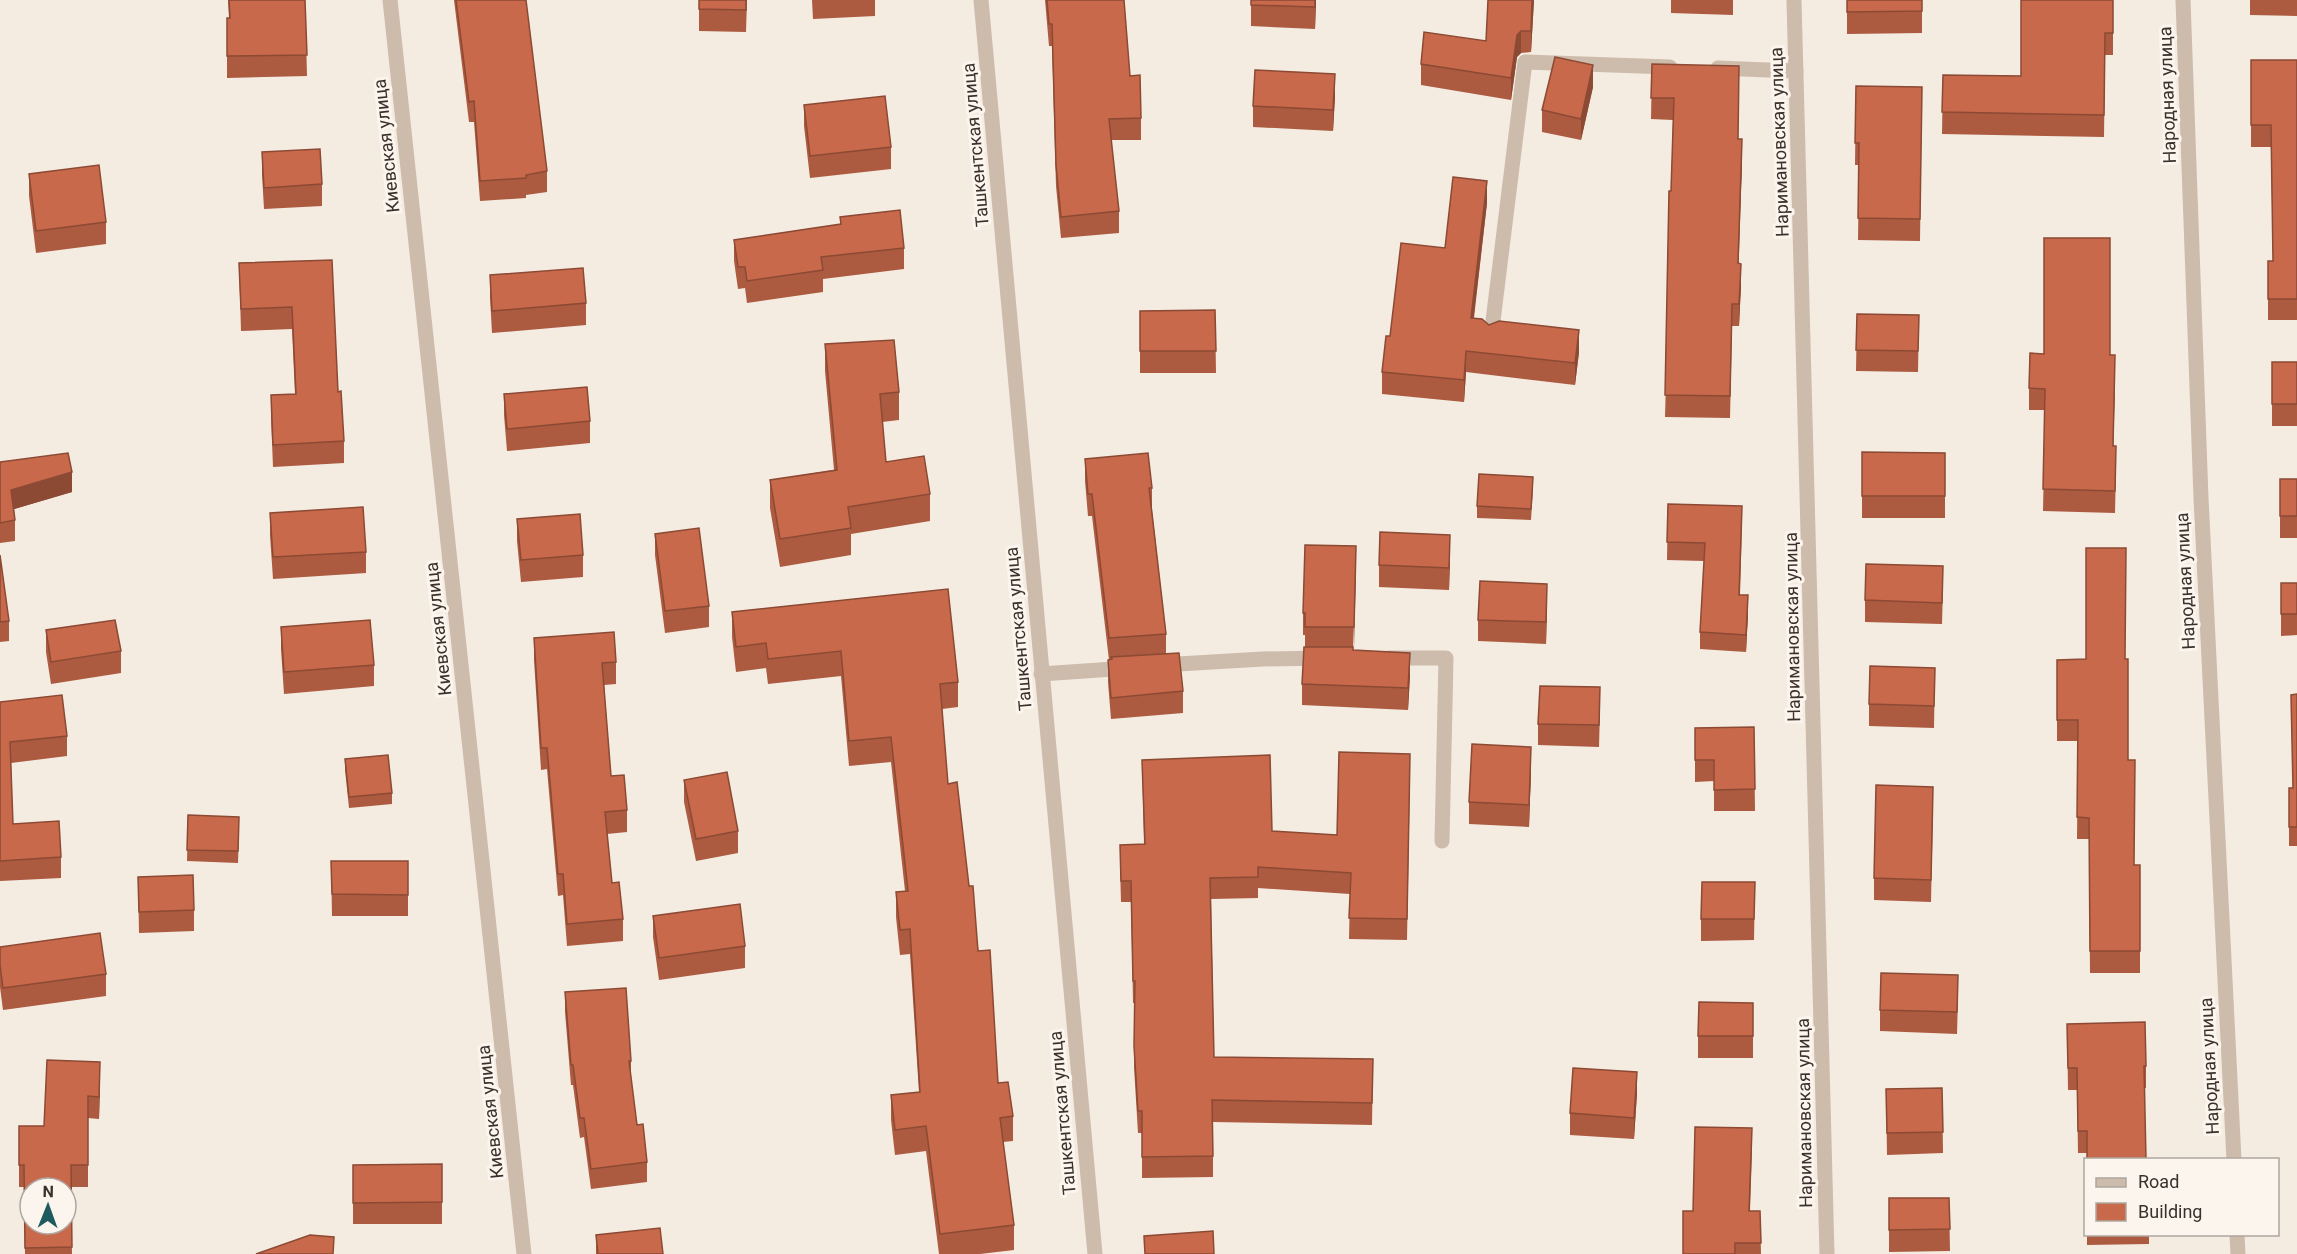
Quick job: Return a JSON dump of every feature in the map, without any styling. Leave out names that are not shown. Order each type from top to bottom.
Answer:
[{"type":"street","name":"Киевская улица","points":[[390,0],[524,1254]]},
{"type":"street","name":"Ташкентская улица","points":[[981,0],[1095,1254]]},
{"type":"street","name":"Наримановская улица","points":[[1794,0],[1827,1254]]},
{"type":"street","name":"Народная улица","points":[[2184,0],[2200,498],[2234,1158]]},
{"type":"street","points":[[1491,337],[1525,62],[1796,71]]},
{"type":"street","points":[[1041,674],[1263,658],[1343,658]]},
{"type":"street","points":[[1377,658],[1446,658],[1442,841]]},
{"type":"street","points":[[2237,1236],[2238,1254]]},
{"type":"building","points":[[229,0],[305,0],[307,55],[227,56]]},
{"type":"building","points":[[456,0],[526,0],[547,171],[526,175],[526,178],[480,181],[474,101],[469,102]]},
{"type":"building","points":[[699,0],[746,0],[746,10],[699,9]]},
{"type":"building","points":[[1047,0],[1124,0],[1130,76],[1140,75],[1141,118],[1109,119],[1119,211],[1061,217],[1056,165],[1052,24],[1049,24]]},
{"type":"building","points":[[1251,0],[1315,0],[1315,7],[1251,5]]},
{"type":"building","points":[[1488,0],[1532,0],[1531,31],[1521,31],[1517,35],[1511,78],[1421,64],[1424,32],[1486,41]]},
{"type":"building","points":[[1847,0],[1922,0],[1922,11],[1847,12]]},
{"type":"building","points":[[2021,0],[2113,0],[2113,33],[2105,33],[2104,115],[1942,112],[1943,75],[2021,76]]},
{"type":"building","points":[[1555,57],[1593,65],[1581,119],[1542,110]]},
{"type":"building","points":[[2251,60],[2297,60],[2297,299],[2268,299],[2268,261],[2273,261],[2271,125],[2251,125]]},
{"type":"building","points":[[1652,64],[1739,66],[1738,139],[1742,139],[1738,263],[1741,264],[1739,304],[1732,304],[1730,396],[1665,395],[1669,191],[1671,191],[1674,98],[1651,98]]},
{"type":"building","points":[[1255,70],[1335,74],[1333,110],[1253,106]]},
{"type":"building","points":[[1856,86],[1922,87],[1920,219],[1858,218],[1859,143],[1855,143]]},
{"type":"building","points":[[885,96],[891,147],[810,156],[804,105]]},
{"type":"building","points":[[320,149],[322,184],[264,188],[262,152]]},
{"type":"building","points":[[99,165],[106,222],[36,231],[29,174]]},
{"type":"building","points":[[1453,177],[1487,181],[1471,318],[1482,319],[1489,325],[1499,321],[1579,330],[1575,363],[1466,351],[1464,380],[1382,372],[1386,336],[1390,336],[1401,243],[1445,248]]},
{"type":"building","points":[[900,210],[904,248],[821,257],[823,270],[747,281],[745,267],[738,267],[734,240],[841,224],[840,217]]},
{"type":"building","points":[[2044,238],[2110,238],[2110,355],[2115,355],[2113,446],[2116,446],[2115,491],[2043,489],[2045,389],[2029,388],[2030,353],[2044,354]]},
{"type":"building","points":[[332,260],[338,392],[341,391],[344,441],[273,445],[271,395],[296,394],[292,307],[241,309],[239,263]]},
{"type":"building","points":[[583,268],[586,303],[492,311],[490,275]]},
{"type":"building","points":[[1215,310],[1216,351],[1140,351],[1140,311]]},
{"type":"building","points":[[1857,314],[1919,315],[1918,351],[1856,350]]},
{"type":"building","points":[[894,340],[899,392],[880,394],[886,462],[924,456],[930,494],[848,507],[851,528],[780,539],[770,480],[837,470],[825,344]]},
{"type":"building","points":[[2272,362],[2297,362],[2297,404],[2272,404]]},
{"type":"building","points":[[587,387],[590,421],[507,429],[504,394]]},
{"type":"building","points":[[1862,452],[1945,453],[1945,496],[1862,496]]},
{"type":"building","points":[[68,453],[72,472],[11,490],[15,520],[0,523],[0,462]]},
{"type":"building","points":[[1148,453],[1152,488],[1149,488],[1166,634],[1109,638],[1092,494],[1088,494],[1085,459]]},
{"type":"building","points":[[1479,474],[1533,477],[1531,509],[1477,506]]},
{"type":"building","points":[[2280,479],[2297,479],[2297,516],[2280,516]]},
{"type":"building","points":[[1668,504],[1742,506],[1739,595],[1748,595],[1746,635],[1700,632],[1705,543],[1667,542]]},
{"type":"building","points":[[363,507],[366,552],[273,557],[270,513]]},
{"type":"building","points":[[580,514],[583,555],[521,560],[517,519]]},
{"type":"building","points":[[699,528],[709,606],[665,611],[655,534]]},
{"type":"building","points":[[1380,532],[1450,535],[1449,568],[1379,565]]},
{"type":"building","points":[[1305,545],[1356,546],[1354,627],[1305,627],[1305,613],[1303,613]]},
{"type":"building","points":[[2086,548],[2126,548],[2125,659],[2128,659],[2128,760],[2135,760],[2134,865],[2140,865],[2140,951],[2090,951],[2089,818],[2077,817],[2078,720],[2057,720],[2057,660],[2086,659]]},
{"type":"building","points":[[0,555],[9,621],[0,622]]},
{"type":"building","points":[[1866,564],[1943,566],[1942,603],[1865,600]]},
{"type":"building","points":[[1480,581],[1547,584],[1546,622],[1478,620]]},
{"type":"building","points":[[2281,583],[2297,583],[2297,614],[2281,614]]},
{"type":"building","points":[[948,589],[958,682],[940,684],[948,784],[957,782],[969,886],[973,886],[978,951],[990,950],[998,1083],[1008,1082],[1013,1116],[1000,1118],[1014,1225],[940,1234],[926,1126],[895,1130],[891,1095],[920,1092],[910,929],[900,930],[896,892],[908,891],[891,737],[849,741],[841,651],[768,659],[766,643],[736,647],[732,612]]},
{"type":"building","points":[[115,620],[121,651],[51,662],[46,630]]},
{"type":"building","points":[[370,620],[374,665],[284,672],[281,627]]},
{"type":"building","points":[[614,632],[616,662],[602,663],[611,776],[624,775],[627,810],[605,812],[612,883],[619,882],[623,919],[567,924],[563,874],[558,874],[547,748],[541,748],[534,638]]},
{"type":"building","points":[[1304,647],[1353,647],[1353,650],[1410,653],[1408,688],[1302,684]]},
{"type":"building","points":[[1179,653],[1183,691],[1111,698],[1108,660],[1112,659],[1111,657]]},
{"type":"building","points":[[1870,666],[1935,668],[1934,706],[1869,704]]},
{"type":"building","points":[[1540,686],[1600,687],[1599,725],[1538,724]]},
{"type":"building","points":[[2297,694],[2297,827],[2289,827],[2289,788],[2293,788],[2291,695]]},
{"type":"building","points":[[62,695],[67,736],[10,742],[13,824],[59,821],[61,857],[0,861],[0,702]]},
{"type":"building","points":[[1754,727],[1755,789],[1714,790],[1714,760],[1695,760],[1695,728]]},
{"type":"building","points":[[1472,744],[1531,747],[1529,805],[1469,802]]},
{"type":"building","points":[[1339,752],[1410,754],[1407,919],[1349,918],[1351,873],[1258,867],[1258,877],[1210,878],[1214,1057],[1373,1059],[1372,1103],[1212,1100],[1213,1156],[1142,1157],[1142,1111],[1138,1111],[1134,1046],[1135,981],[1133,981],[1131,881],[1121,881],[1120,845],[1145,844],[1142,760],[1270,755],[1272,831],[1337,835]]},
{"type":"building","points":[[388,755],[392,793],[349,797],[345,759]]},
{"type":"building","points":[[727,772],[738,831],[696,839],[684,780]]},
{"type":"building","points":[[1876,785],[1933,787],[1931,880],[1874,878]]},
{"type":"building","points":[[188,815],[239,817],[238,851],[187,850]]},
{"type":"building","points":[[331,861],[408,861],[408,895],[332,894]]},
{"type":"building","points":[[193,875],[194,910],[139,912],[138,877]]},
{"type":"building","points":[[1702,882],[1755,882],[1754,919],[1701,919]]},
{"type":"building","points":[[740,904],[745,946],[659,958],[653,916]]},
{"type":"building","points":[[100,933],[106,974],[3,988],[0,947]]},
{"type":"building","points":[[1881,973],[1958,975],[1957,1012],[1880,1010]]},
{"type":"building","points":[[626,988],[631,1061],[629,1061],[637,1125],[643,1124],[647,1162],[591,1169],[584,1118],[580,1118],[573,1065],[571,1065],[565,992]]},
{"type":"building","points":[[1699,1002],[1753,1003],[1753,1036],[1698,1036]]},
{"type":"building","points":[[2145,1022],[2146,1158],[2087,1158],[2087,1131],[2078,1131],[2077,1068],[2068,1068],[2067,1024]]},
{"type":"building","points":[[47,1060],[100,1062],[99,1097],[88,1096],[88,1165],[71,1165],[71,1176],[24,1176],[24,1165],[19,1165],[19,1126],[44,1126]]},
{"type":"building","points":[[1573,1068],[1637,1072],[1634,1118],[1570,1113]]},
{"type":"building","points":[[1942,1088],[1943,1132],[1887,1133],[1886,1089]]},
{"type":"building","points":[[1695,1127],[1752,1128],[1749,1211],[1760,1211],[1761,1243],[1735,1243],[1735,1254],[1683,1254],[1683,1211],[1693,1211]]},
{"type":"building","points":[[442,1164],[442,1202],[353,1203],[353,1165]]},
{"type":"building","points":[[1889,1198],[1949,1198],[1950,1229],[1889,1230]]},
{"type":"building","points":[[660,1228],[663,1254],[598,1254],[596,1235]]},
{"type":"building","points":[[1213,1231],[1214,1254],[1145,1254],[1144,1236]]},
{"type":"building","points":[[310,1235],[334,1237],[333,1254],[256,1254]]},
{"type":"building","points":[[25,1236],[72,1236],[72,1247],[25,1248]]}]
